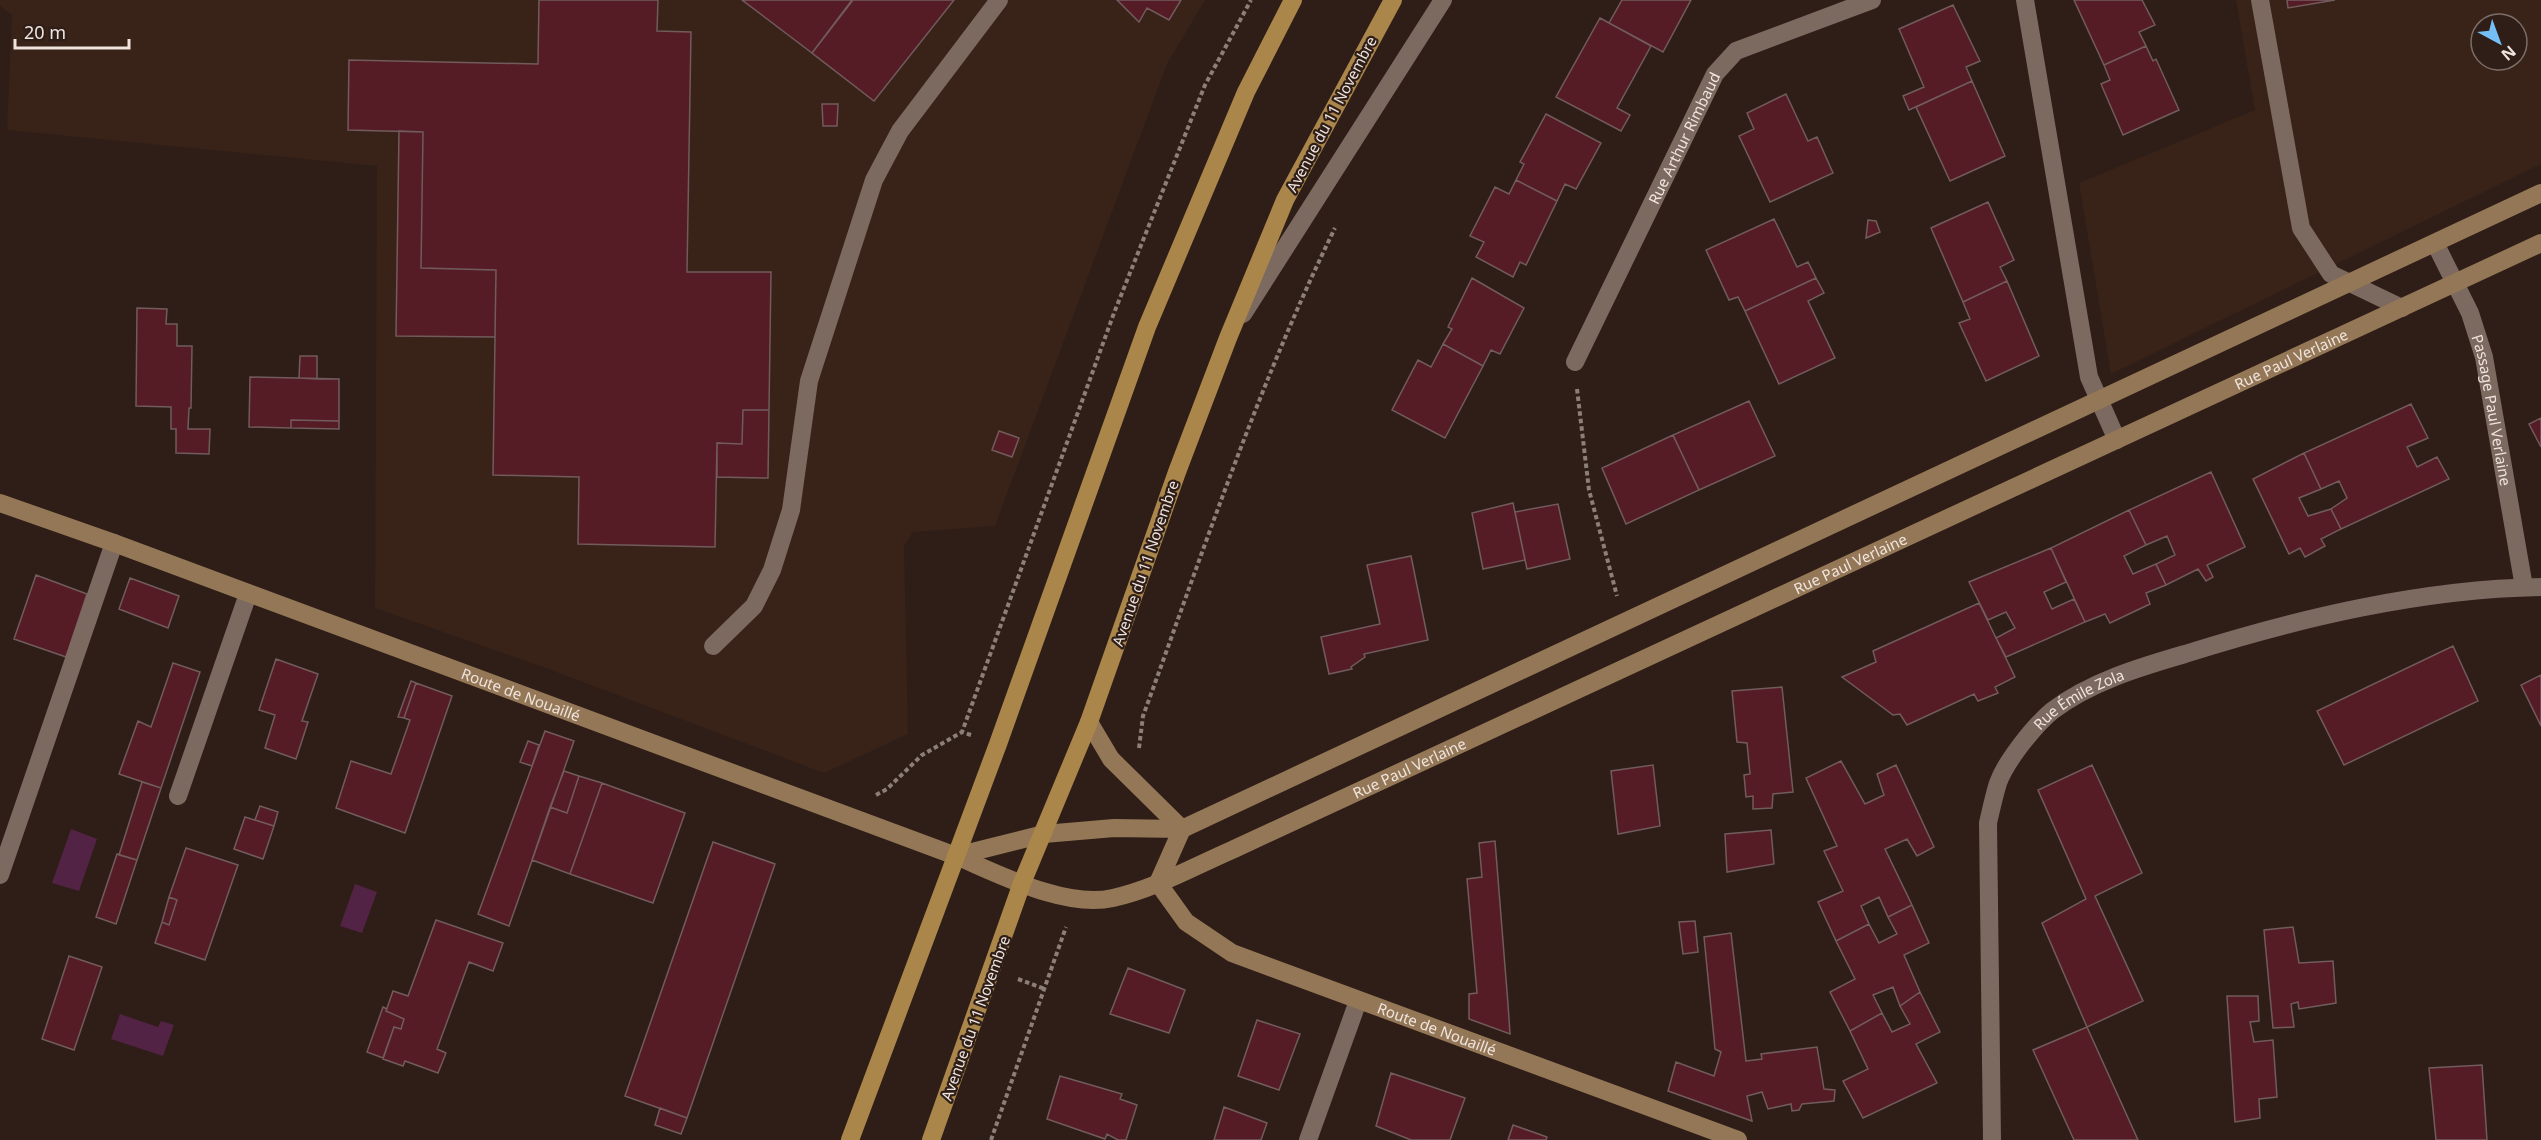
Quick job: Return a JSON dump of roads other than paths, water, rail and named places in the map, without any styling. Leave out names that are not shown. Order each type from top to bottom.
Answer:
[{"type":"main road","points":[[850,1140],[998,744],[1147,327],[1246,92],[1293,0]]},
{"type":"main road","name":"Avenue du 11 Novembre","points":[[931,1140],[1022,883],[1089,722],[1177,472],[1228,338],[1285,200],[1392,0]]},
{"type":"street","points":[[713,646],[754,606],[772,570],[791,510],[809,381],[874,180],[900,131],[999,0]]},
{"type":"street","points":[[1228,338],[1443,0]]},
{"type":"street","name":"Rue Arthur Rimbaud","points":[[1575,362],[1715,74],[1736,51],[1872,0]]},
{"type":"street","points":[[2025,0],[2084,357],[2091,386],[2117,440]]},
{"type":"street","points":[[2260,0],[2301,228],[2331,274],[2402,308]]},
{"type":"street","points":[[956,856],[1044,834],[1114,828],[1182,829],[2541,193]]},
{"type":"street","name":"Passage Paul Verlaine","points":[[2435,243],[2470,313],[2484,357],[2533,587]]},
{"type":"street","name":"Rue Paul Verlaine","points":[[956,856],[1022,883],[1072,907],[1111,898],[1158,883],[2541,243]]},
{"type":"street","name":"Route de Nouaillé","points":[[0,503],[114,543],[956,856]]},
{"type":"street","points":[[0,875],[114,543]]},
{"type":"street","name":"Rue Émile Zola","points":[[1992,1140],[1988,823],[1999,781],[2025,740],[2052,711],[2083,692],[2137,668],[2256,632],[2371,607],[2533,587]]},
{"type":"street","points":[[178,796],[248,594]]},
{"type":"street","points":[[1089,722],[1111,759],[1182,829]]},
{"type":"street","points":[[1158,883],[1182,829]]},
{"type":"street","name":"Route de Nouaillé","points":[[1158,883],[1186,922],[1232,953],[1738,1140]]},
{"type":"street","points":[[1308,1140],[1358,1001]]}]
